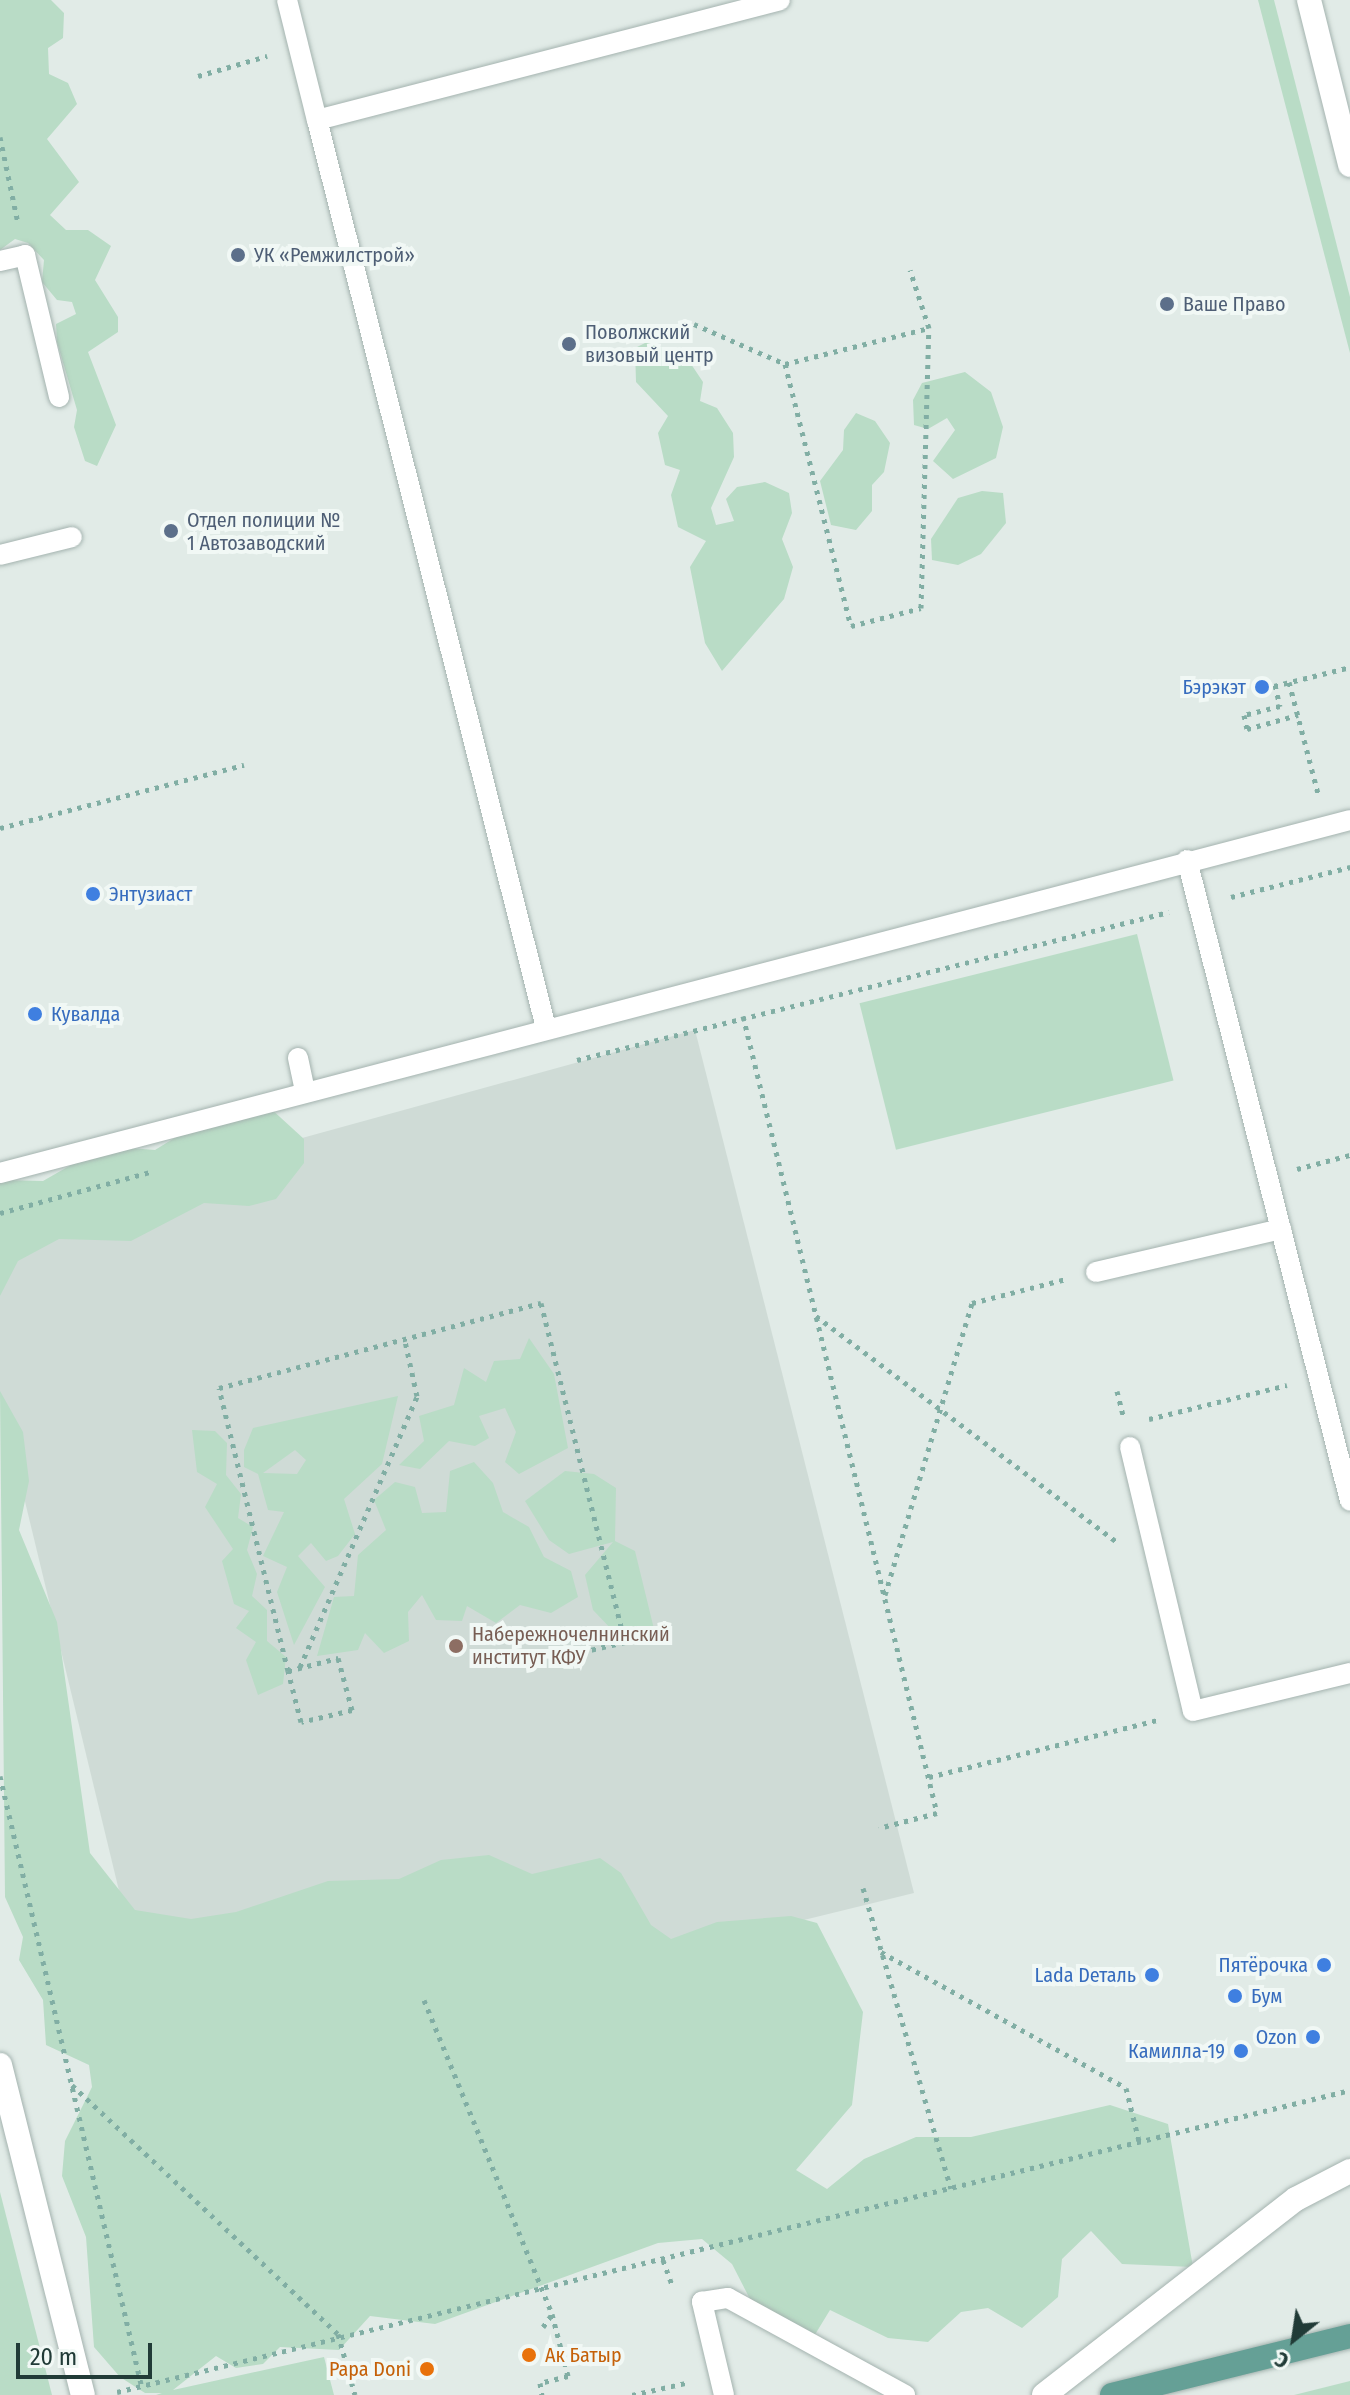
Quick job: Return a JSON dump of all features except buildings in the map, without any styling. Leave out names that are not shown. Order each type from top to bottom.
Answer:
[{"type":"main road","points":[[1112,2395],[1350,2336]]},
{"type":"street","points":[[1309,0],[1350,165]]},
{"type":"street","points":[[0,2065],[83,2395]]},
{"type":"street","points":[[1044,2395],[1296,2199],[1350,2171]]},
{"type":"lane","points":[[287,0],[546,1028]]},
{"type":"lane","points":[[317,120],[780,0]]},
{"type":"lane","points":[[0,261],[25,255],[59,397]]},
{"type":"lane","points":[[0,555],[72,537]]},
{"type":"lane","points":[[0,1173],[1187,860],[1350,820]]},
{"type":"lane","points":[[1187,860],[1350,1501]]},
{"type":"lane","points":[[298,1058],[305,1092]]},
{"type":"lane","points":[[1096,1272],[1281,1229]]},
{"type":"lane","points":[[1130,1447],[1193,1711],[1350,1673]]},
{"type":"lane","points":[[724,2395],[702,2302],[728,2298],[905,2395]]},
{"type":"path","points":[[198,76],[299,47]]},
{"type":"path","points":[[0,137],[25,255]]},
{"type":"path","points":[[785,364],[851,626],[921,608],[929,328],[910,270]]},
{"type":"path","points":[[694,324],[785,364],[929,328]]},
{"type":"path","points":[[1298,715],[1247,729],[1244,715],[1280,706],[1274,686],[1350,667]]},
{"type":"path","points":[[1289,682],[1326,826]]},
{"type":"path","points":[[0,828],[244,765]]},
{"type":"path","points":[[1227,898],[1350,867]]},
{"type":"path","points":[[561,1064],[1173,911]]},
{"type":"path","points":[[734,980],[937,1813],[879,1828]]},
{"type":"path","points":[[1268,1177],[1350,1155]]},
{"type":"path","points":[[884,1596],[972,1303],[1096,1272]]},
{"type":"path","points":[[288,1671],[338,1658],[352,1710],[301,1722],[288,1671],[219,1388],[541,1303],[625,1642],[564,1656]]},
{"type":"path","points":[[816,1316],[1161,1575]]},
{"type":"path","points":[[300,1668],[417,1396],[405,1341]]},
{"type":"path","points":[[1140,1421],[1319,1377]]},
{"type":"path","points":[[929,1777],[1193,1711]]},
{"type":"path","points":[[0,1776],[141,2384]]},
{"type":"path","points":[[863,1888],[951,2188]]},
{"type":"path","points":[[881,1952],[1126,2088],[1139,2142]]},
{"type":"path","points":[[424,2000],[552,2314],[568,2376],[540,2383],[542,2395]]},
{"type":"path","points":[[72,2085],[338,2334],[355,2395]]},
{"type":"path","points":[[117,2392],[338,2334],[1350,2090]]},
{"type":"path","points":[[543,2327],[552,2314]]},
{"type":"path","points":[[632,2395],[667,2387]]},
{"type":"shaded area","name":"Набережночелнинский институт КФУ","points":[[695,1030],[914,1893],[164,2077],[0,1398],[0,1221]]},
{"type":"green space","points":[[0,0],[51,0],[64,13],[63,38],[48,48],[49,74],[68,83],[77,104],[47,139],[79,182],[50,215],[66,230],[88,230],[111,246],[95,280],[118,317],[118,332],[88,352],[116,425],[97,466],[85,461],[74,427],[77,410],[57,342],[56,324],[76,314],[72,302],[57,300],[42,282],[44,260],[28,243],[15,239],[0,250]]},
{"type":"green space","points":[[1258,0],[1274,0],[1350,297],[1350,353]]},
{"type":"green space","points":[[649,341],[689,361],[703,382],[700,401],[717,408],[733,433],[734,457],[711,508],[716,525],[734,521],[726,499],[737,487],[765,482],[789,493],[792,513],[782,539],[793,567],[784,599],[722,671],[705,643],[690,567],[706,541],[678,527],[671,495],[680,470],[665,465],[658,433],[668,416],[636,382],[635,348]]},
{"type":"green space","points":[[965,372],[991,392],[1003,427],[996,458],[953,479],[933,461],[955,430],[947,418],[928,429],[914,425],[913,400],[922,383]]},
{"type":"green space","points":[[856,413],[875,421],[890,443],[884,472],[872,485],[872,511],[856,530],[831,525],[820,481],[843,450],[844,430]]},
{"type":"green space","points":[[982,491],[1003,493],[1006,523],[981,554],[958,565],[932,560],[931,539],[958,498]]},
{"type":"green space","points":[[1137,934],[1174,1081],[896,1150],[859,1003]]},
{"type":"green space","points":[[269,1107],[304,1139],[304,1163],[276,1199],[249,1206],[204,1203],[131,1241],[59,1239],[18,1261],[0,1296],[0,1180],[43,1181],[104,1146],[155,1150],[197,1124]]},
{"type":"green space","points":[[529,1338],[554,1374],[568,1448],[519,1474],[505,1462],[516,1432],[505,1408],[479,1416],[489,1438],[475,1446],[449,1441],[420,1469],[399,1465],[424,1441],[419,1416],[454,1405],[464,1368],[486,1382],[494,1361],[520,1359]]},
{"type":"green space","points":[[0,1391],[23,1432],[29,1481],[19,1530],[57,1622],[90,1853],[135,1910],[191,1919],[236,1912],[328,1881],[399,1879],[441,1860],[489,1855],[532,1874],[600,1858],[621,1873],[651,1925],[671,1939],[717,1922],[791,1916],[817,1923],[863,2012],[852,2105],[796,2170],[827,2189],[864,2159],[916,2137],[971,2137],[1110,2105],[1168,2124],[1193,2267],[1122,2264],[1091,2231],[1062,2259],[1058,2297],[1022,2328],[988,2308],[961,2312],[928,2342],[888,2338],[830,2310],[808,2346],[751,2301],[732,2264],[702,2239],[658,2243],[435,2324],[370,2316],[339,2350],[280,2347],[263,2364],[236,2368],[216,2356],[173,2390],[324,2357],[334,2395],[156,2395],[162,2393],[145,2393],[120,2377],[94,2347],[86,2237],[62,2176],[65,2141],[92,2087],[89,2065],[46,2045],[43,2000],[19,1960],[23,1937],[5,1897]]},
{"type":"green space","points":[[398,1396],[382,1464],[344,1499],[355,1534],[338,1556],[326,1561],[311,1543],[298,1556],[325,1587],[294,1645],[277,1592],[287,1567],[263,1556],[284,1512],[268,1510],[258,1474],[244,1467],[244,1450],[253,1428]],"holes":[[[295,1450],[306,1460],[297,1474],[263,1473]]]},
{"type":"green space","points":[[192,1430],[215,1431],[227,1443],[226,1475],[241,1494],[238,1518],[253,1527],[247,1550],[257,1574],[252,1596],[267,1610],[267,1641],[286,1657],[283,1684],[258,1695],[246,1660],[256,1642],[236,1628],[249,1611],[234,1604],[222,1561],[233,1549],[205,1507],[217,1484],[197,1472]]},
{"type":"green space","points":[[474,1462],[493,1483],[503,1512],[529,1527],[544,1557],[571,1571],[578,1597],[551,1613],[520,1605],[496,1623],[467,1606],[462,1621],[436,1620],[422,1595],[408,1612],[409,1641],[384,1653],[365,1633],[358,1650],[317,1656],[334,1597],[354,1596],[358,1555],[386,1530],[374,1500],[395,1482],[415,1487],[422,1513],[446,1512],[450,1471]]},
{"type":"green space","points":[[565,1471],[594,1474],[616,1488],[615,1541],[635,1551],[654,1629],[645,1641],[616,1634],[593,1610],[585,1575],[613,1542],[569,1554],[549,1540],[525,1501]]},
{"type":"green space","points":[[0,2192],[52,2395],[0,2395]]},
{"type":"green space","points":[[1350,2381],[1350,2395],[1294,2395]]},
{"type":"place","name":"УК «Ремжилстрой»","points":[[238,255]]},
{"type":"place","name":"Ваше Право","points":[[1167,304]]},
{"type":"place","name":"Поволжский визовый центр","points":[[569,344]]},
{"type":"place","name":"Отдел полиции № 1 Автозаводский","points":[[171,531]]},
{"type":"place","name":"Бэрэкэт","points":[[1262,687]]},
{"type":"place","name":"Энтузиаст","points":[[93,894]]},
{"type":"place","name":"Кувалда","points":[[35,1014]]},
{"type":"place","name":"Набережночелнинский институт КФУ","points":[[456,1646]]},
{"type":"place","name":"Пятёрочка","points":[[1324,1965]]},
{"type":"place","name":"Lada Dеталь","points":[[1152,1975]]},
{"type":"place","name":"Бум","points":[[1235,1996]]},
{"type":"place","name":"Ozon","points":[[1313,2037]]},
{"type":"place","name":"Камилла-19","points":[[1241,2051]]},
{"type":"place","name":"Ак Батыр","points":[[529,2355]]},
{"type":"place","name":"Papa Doni","points":[[427,2369]]}]
